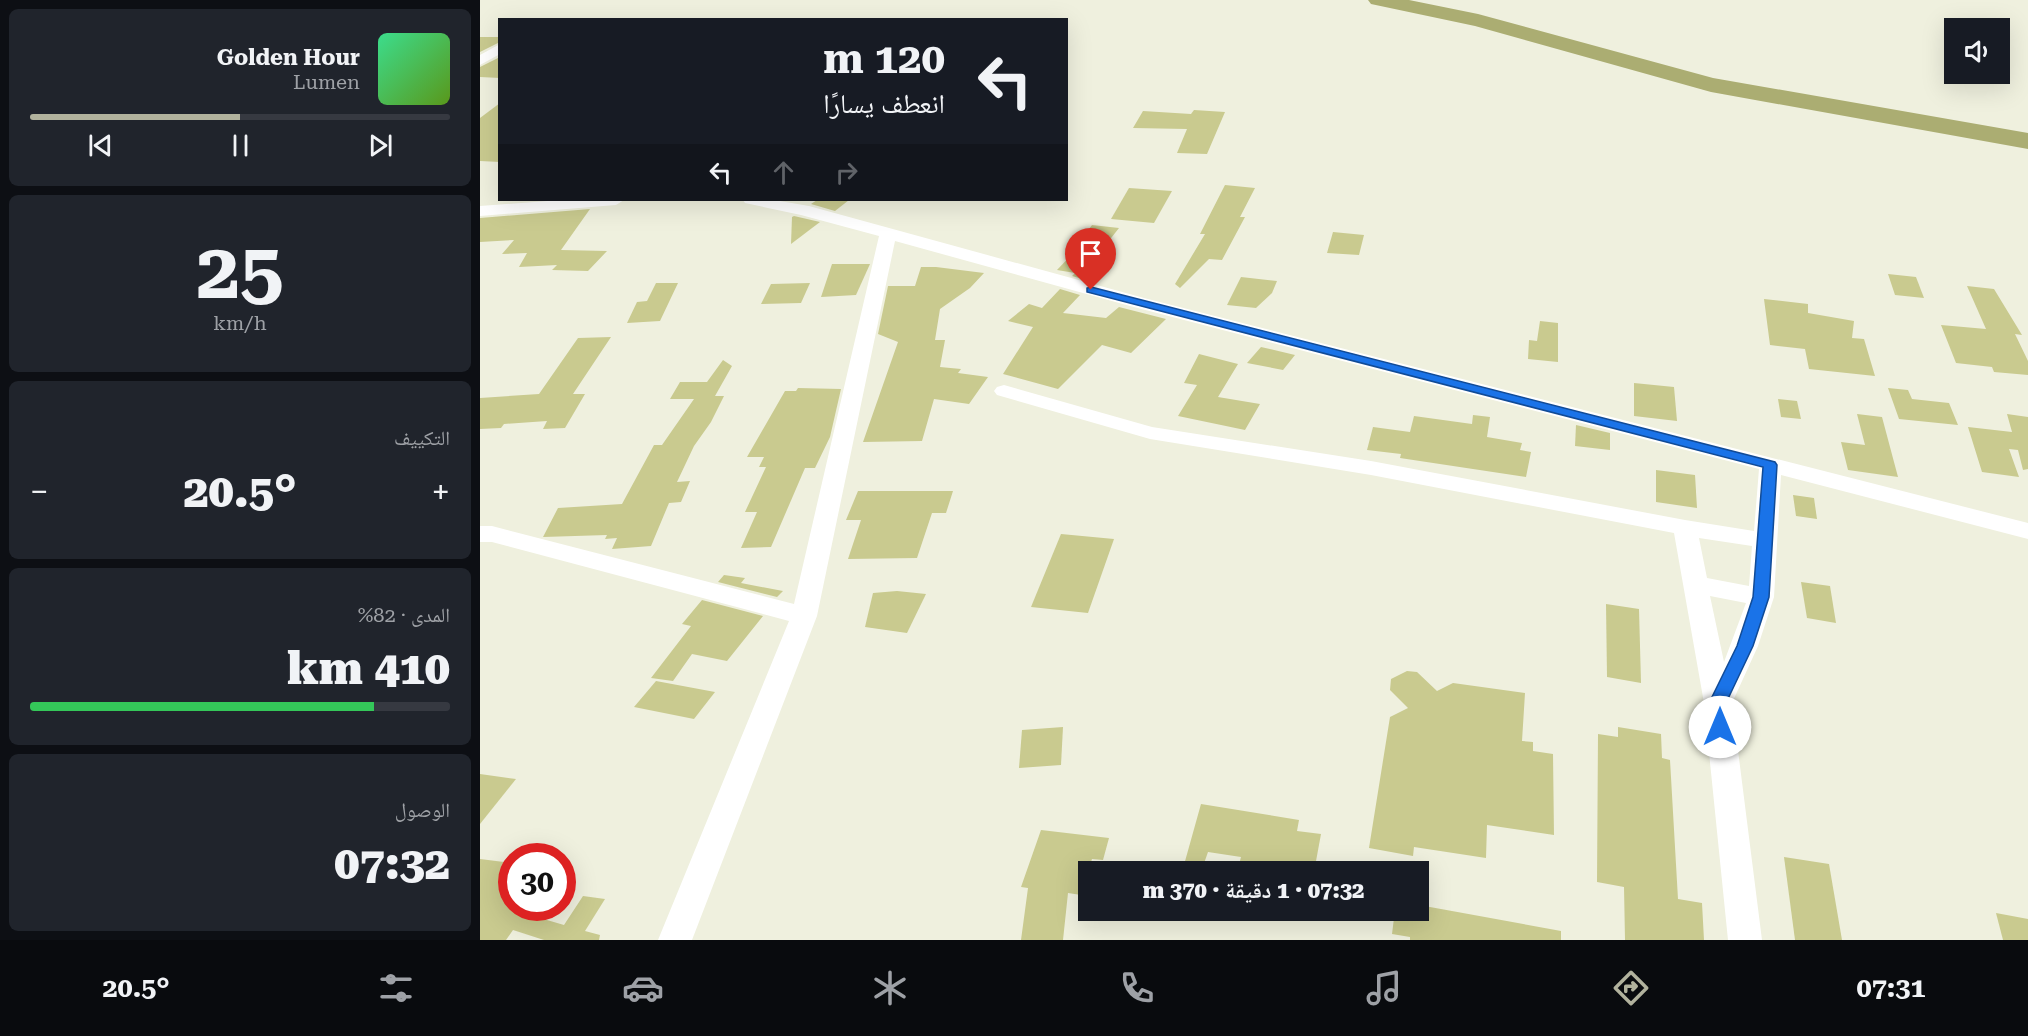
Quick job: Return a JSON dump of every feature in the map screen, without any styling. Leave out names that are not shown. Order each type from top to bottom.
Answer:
[{"type":"street","points":[[480,61],[498,49]]},
{"type":"street","points":[[480,211],[604,201]]},
{"type":"street","points":[[756,201],[803,210],[1137,302],[2028,531]]},
{"type":"street","points":[[675,940],[804,616],[888,234]]},
{"type":"street","points":[[1004,391],[1150,433],[1371,468],[1685,528],[1763,540]]},
{"type":"street","points":[[1718,703],[1745,646],[1761,597],[1763,540],[1770,465]]},
{"type":"street","points":[[1685,528],[1718,703],[1745,940]]},
{"type":"street","points":[[480,534],[492,534],[804,616]]},
{"type":"street","points":[[1695,584],[1761,597]]},
{"type":"building","points":[[480,37],[498,37],[498,43],[480,52]]},
{"type":"building","points":[[498,58],[498,78],[480,77],[480,67]]},
{"type":"building","points":[[498,104],[498,162],[480,161],[480,118]]},
{"type":"building","points":[[1194,110],[1225,112],[1207,154],[1177,153],[1187,129],[1133,128],[1143,111],[1191,114]]},
{"type":"building","points":[[1225,185],[1255,188],[1240,217],[1245,217],[1222,260],[1209,259],[1180,288],[1175,284],[1205,234],[1200,234]]},
{"type":"building","points":[[1129,188],[1172,191],[1154,223],[1111,219]]},
{"type":"building","points":[[816,201],[848,201],[835,211],[811,204]]},
{"type":"building","points":[[590,209],[561,250],[607,251],[588,271],[552,270],[557,265],[519,267],[527,253],[502,254],[514,240],[480,242],[480,218]]},
{"type":"building","points":[[792,217],[820,222],[791,244]]},
{"type":"building","points":[[1092,225],[1119,228],[1093,261],[1110,262],[1093,282],[1072,276],[1075,273],[1057,270],[1076,250],[1074,250]]},
{"type":"building","points":[[1333,232],[1364,235],[1359,255],[1327,253]]},
{"type":"building","points":[[832,264],[870,264],[856,295],[821,297]]},
{"type":"building","points":[[921,267],[984,273],[970,288],[940,309],[935,340],[945,340],[940,367],[961,369],[958,373],[988,377],[969,404],[934,399],[922,441],[863,442],[898,342],[878,334],[888,286],[915,286]]},
{"type":"building","points":[[1888,274],[1916,277],[1924,298],[1895,295]]},
{"type":"building","points":[[1241,277],[1277,281],[1272,293],[1256,308],[1227,305]]},
{"type":"building","points":[[656,283],[678,283],[660,321],[627,323],[637,302],[647,301]]},
{"type":"building","points":[[810,283],[801,303],[761,304],[771,284]]},
{"type":"building","points":[[1967,286],[1994,289],[2022,335],[2015,334],[2028,361],[2028,375],[1994,372],[1992,367],[1956,363],[1941,325],[1986,329]]},
{"type":"building","points":[[1060,289],[1080,295],[1063,313],[1106,318],[1119,307],[1166,319],[1131,353],[1102,345],[1058,389],[1003,374],[1033,327],[1008,321],[1029,304],[1042,308]]},
{"type":"building","points":[[1764,299],[1808,304],[1808,313],[1854,321],[1852,338],[1864,339],[1875,376],[1809,369],[1805,349],[1770,345]]},
{"type":"building","points":[[1540,321],[1558,323],[1558,362],[1528,359],[1529,340],[1537,341]]},
{"type":"building","points":[[611,337],[573,394],[585,394],[565,428],[543,429],[547,421],[504,424],[501,428],[480,429],[480,398],[539,394],[578,338]]},
{"type":"building","points":[[1261,347],[1295,355],[1283,370],[1247,363]]},
{"type":"building","points":[[1199,354],[1238,364],[1218,397],[1260,404],[1245,430],[1178,416],[1197,385],[1184,383]]},
{"type":"building","points":[[723,360],[732,366],[715,396],[724,396],[711,422],[694,446],[677,482],[690,481],[681,502],[669,503],[651,546],[612,549],[617,538],[605,539],[607,535],[543,537],[558,508],[622,504],[654,445],[662,445],[694,399],[670,399],[680,382],[707,382]]},
{"type":"building","points":[[1634,383],[1674,387],[1677,421],[1634,416]]},
{"type":"building","points":[[798,388],[841,389],[830,437],[815,468],[805,468],[771,547],[741,548],[757,512],[745,512],[766,467],[759,467],[764,457],[747,457],[785,391],[796,391]]},
{"type":"building","points":[[1888,388],[1908,390],[1912,399],[1949,403],[1958,425],[1899,419]]},
{"type":"building","points":[[1778,399],[1797,401],[1801,419],[1781,417]]},
{"type":"building","points":[[1857,414],[1882,417],[1898,477],[1848,470],[1841,442],[1865,445]]},
{"type":"building","points":[[2007,414],[2028,417],[2028,469],[2023,470],[2018,450],[2009,449],[2019,477],[1982,472],[1968,427],[2012,432]]},
{"type":"building","points":[[1473,415],[1490,417],[1487,437],[1522,443],[1520,450],[1531,452],[1526,477],[1400,458],[1401,454],[1367,450],[1373,427],[1410,432],[1414,416],[1472,424]]},
{"type":"building","points":[[1576,425],[1610,433],[1610,450],[1575,446]]},
{"type":"building","points":[[1656,470],[1695,475],[1697,508],[1656,502]]},
{"type":"building","points":[[858,491],[953,491],[946,513],[932,513],[917,558],[848,559],[861,520],[846,520]]},
{"type":"building","points":[[1793,495],[1814,498],[1817,519],[1796,516]]},
{"type":"building","points":[[1061,534],[1114,539],[1088,613],[1031,607]]},
{"type":"building","points":[[724,575],[745,578],[741,583],[783,591],[777,597],[718,582]]},
{"type":"building","points":[[1801,582],[1830,586],[1836,623],[1807,618]]},
{"type":"building","points":[[897,591],[926,594],[907,633],[865,627],[873,593]]},
{"type":"building","points":[[702,600],[763,616],[727,661],[692,654],[673,681],[651,678],[691,626],[682,624]]},
{"type":"building","points":[[1606,604],[1639,609],[1641,683],[1607,677]]},
{"type":"building","points":[[1407,671],[1417,672],[1437,691],[1453,683],[1525,693],[1522,741],[1533,742],[1533,751],[1553,754],[1554,835],[1487,825],[1486,858],[1414,847],[1413,856],[1369,848],[1390,717],[1408,708],[1390,690],[1391,679]]},
{"type":"building","points":[[656,681],[715,692],[694,719],[634,707]]},
{"type":"building","points":[[1063,727],[1061,765],[1019,768],[1022,730]]},
{"type":"building","points":[[1618,727],[1661,734],[1662,758],[1670,760],[1678,899],[1702,903],[1704,940],[1625,940],[1624,887],[1597,882],[1598,734],[1618,737]]},
{"type":"building","points":[[480,774],[516,779],[480,824]]},
{"type":"building","points":[[1201,804],[1299,820],[1297,831],[1321,834],[1316,861],[1240,861],[1241,857],[1208,852],[1205,861],[1185,861]]},
{"type":"building","points":[[1041,830],[1109,838],[1103,860],[1078,861],[1078,895],[1068,893],[1063,940],[1021,940],[1028,888],[1021,887]]},
{"type":"building","points":[[1784,857],[1829,864],[1842,940],[1795,940]]},
{"type":"building","points":[[480,859],[498,861],[498,921],[550,921],[564,925],[567,921],[576,921],[576,907],[583,896],[605,899],[585,931],[600,935],[599,940],[544,940],[513,930],[506,940],[480,940]]},
{"type":"building","points":[[1429,907],[1561,931],[1561,940],[1410,940],[1410,937],[1392,934],[1394,921],[1429,921]]},
{"type":"building","points":[[1996,913],[2028,919],[2028,940],[2003,940]]},
{"type":"waterway","points":[[1378,0],[1478,20],[1711,85],[2028,141]]},
{"type":"route","points":[[1091,290],[1770,465],[1763,540],[1761,597],[1745,646],[1718,703],[1720,727]]}]
